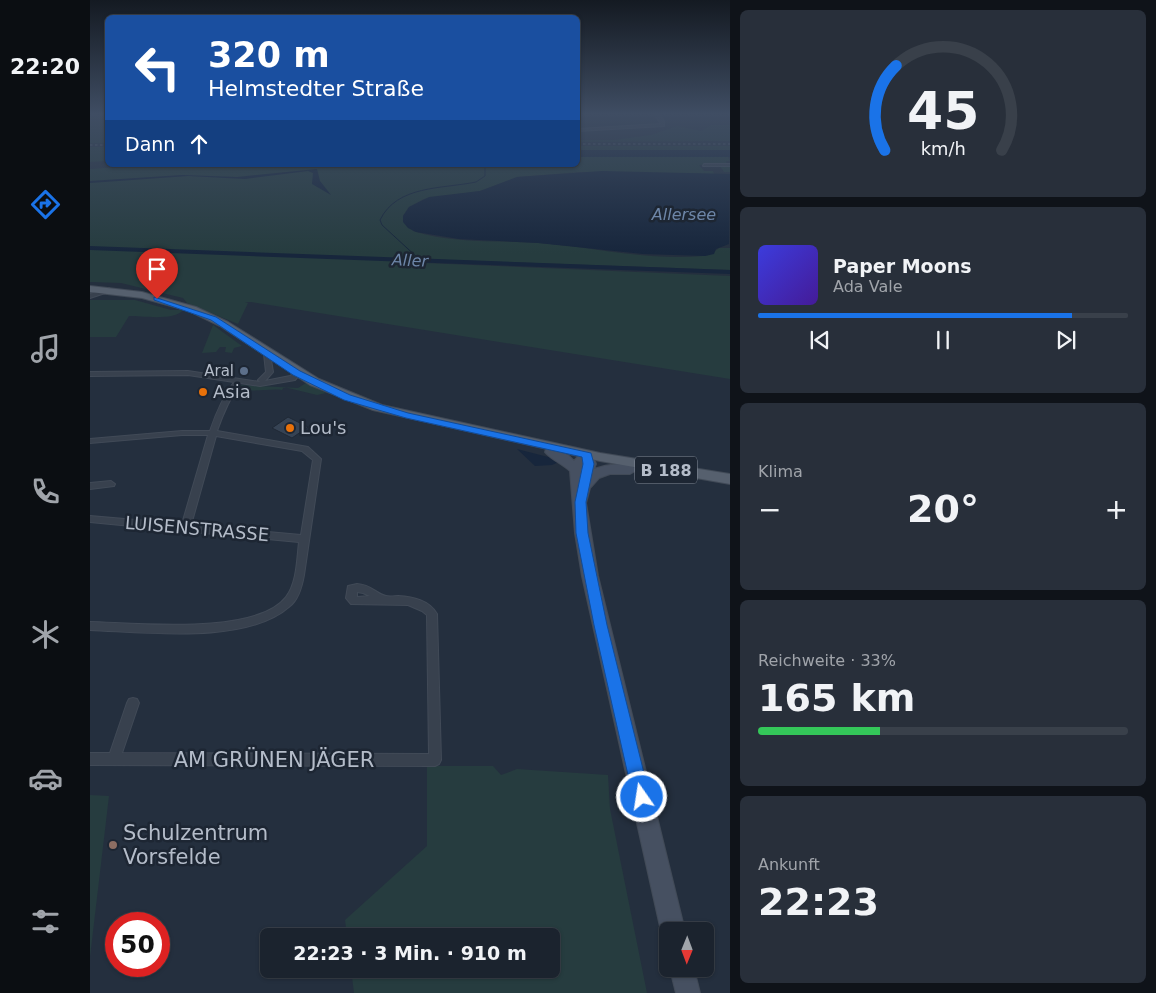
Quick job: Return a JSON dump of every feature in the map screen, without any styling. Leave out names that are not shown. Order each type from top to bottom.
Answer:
[{"type":"main road","name":"B 188","points":[[90,289],[108,290],[157,299],[191,309],[224,324],[296,373],[329,390],[384,410],[588,461],[630,470],[730,486]]},
{"type":"main road","points":[[441,424],[588,461],[583,494],[582,533],[590,576],[672,922]]},
{"type":"main road","name":"B 188","points":[[588,461],[730,479]]},
{"type":"main road","points":[[583,494],[593,474],[608,469],[630,470]]},
{"type":"main road","points":[[684,978],[688,993]]},
{"type":"street","points":[[704,165],[730,165]]},
{"type":"street","points":[[90,296],[108,290]]},
{"type":"street","points":[[262,380],[270,372],[267,354]]},
{"type":"street","points":[[90,374],[188,373],[250,382],[278,382],[292,378],[296,373]]},
{"type":"street","points":[[250,382],[296,373]]},
{"type":"street","points":[[186,528],[213,433],[232,388],[239,380]]},
{"type":"street","points":[[90,441],[164,434],[213,433],[305,449],[317,459],[295,590],[288,602],[262,620],[222,628],[90,626]]},
{"type":"street","points":[[90,486],[111,484]]},
{"type":"street","name":"LUISENSTRASSE","points":[[90,519],[305,539]]},
{"type":"street","name":"AM GRÜNEN JÄGER","points":[[90,759],[435,760],[432,614],[423,604],[413,601],[385,601]]},
{"type":"street","points":[[114,760],[133,703]]},
{"type":"green space","points":[[90,160],[105,160],[105,161],[90,162]]},
{"type":"green space","points":[[580,160],[730,160],[726,161],[727,164],[730,164],[730,172],[724,172],[720,166],[724,164],[699,165],[704,171],[713,171],[714,174],[581,172],[517,177],[480,191],[424,199],[409,207],[403,216],[413,231],[459,240],[539,243],[662,257],[703,256],[719,248],[730,248],[730,270],[421,259],[425,263],[730,276],[730,379],[251,302],[245,302],[248,303],[238,324],[187,303],[183,298],[121,283],[90,282],[90,169],[119,167],[580,167]]},
{"type":"green space","points":[[90,300],[135,300],[171,310],[183,310],[173,316],[166,317],[129,316],[116,337],[90,337]]},
{"type":"green space","points":[[213,325],[242,346],[234,348],[232,353],[225,352],[226,347],[220,347],[216,352],[202,353]]},
{"type":"green space","points":[[306,383],[326,393],[317,395],[285,387],[298,388]]},
{"type":"green space","points":[[242,385],[284,387],[282,390],[248,390],[240,387]]},
{"type":"green space","points":[[427,766],[493,766],[501,775],[517,769],[608,775],[610,809],[647,993],[354,993],[352,978],[560,978],[560,928],[346,928],[345,920],[427,846]]},
{"type":"green space","points":[[90,795],[109,796],[90,957]]},
{"type":"water","points":[[317,169],[320,181],[331,195],[312,184],[313,173],[308,171],[245,179],[188,176],[90,183],[90,181],[182,175],[237,177]]},
{"type":"water","name":"Allersee","points":[[602,171],[730,174],[729,244],[716,249],[714,254],[705,256],[643,254],[538,243],[459,239],[416,232],[408,228],[403,222],[403,216],[409,207],[429,197],[480,191],[517,177]]},
{"type":"water","name":"Aller","points":[[90,246],[730,270],[730,274],[90,250]]},
{"type":"water","points":[[517,449],[556,459],[559,462],[552,465],[535,466]]},
{"type":"building","name":"Lou's","points":[[288,417],[308,427],[292,438],[272,428]]},
{"type":"waterway","name":"Aller","points":[[419,259],[382,225],[380,220],[397,200],[422,190],[476,182],[485,176],[485,167]]},
{"type":"place","name":"Aral","points":[[244,371]]},
{"type":"place","name":"Asia","points":[[203,392]]},
{"type":"place","name":"Lou's","points":[[290,428]]},
{"type":"place","name":"Schulzentrum Vorsfelde","points":[[113,845]]},
{"type":"route","points":[[157,299],[191,309],[224,324],[309,381],[347,398],[384,410],[441,424],[470,428],[587,455],[589,464],[580,502],[582,533],[600,625],[642,797]]}]
